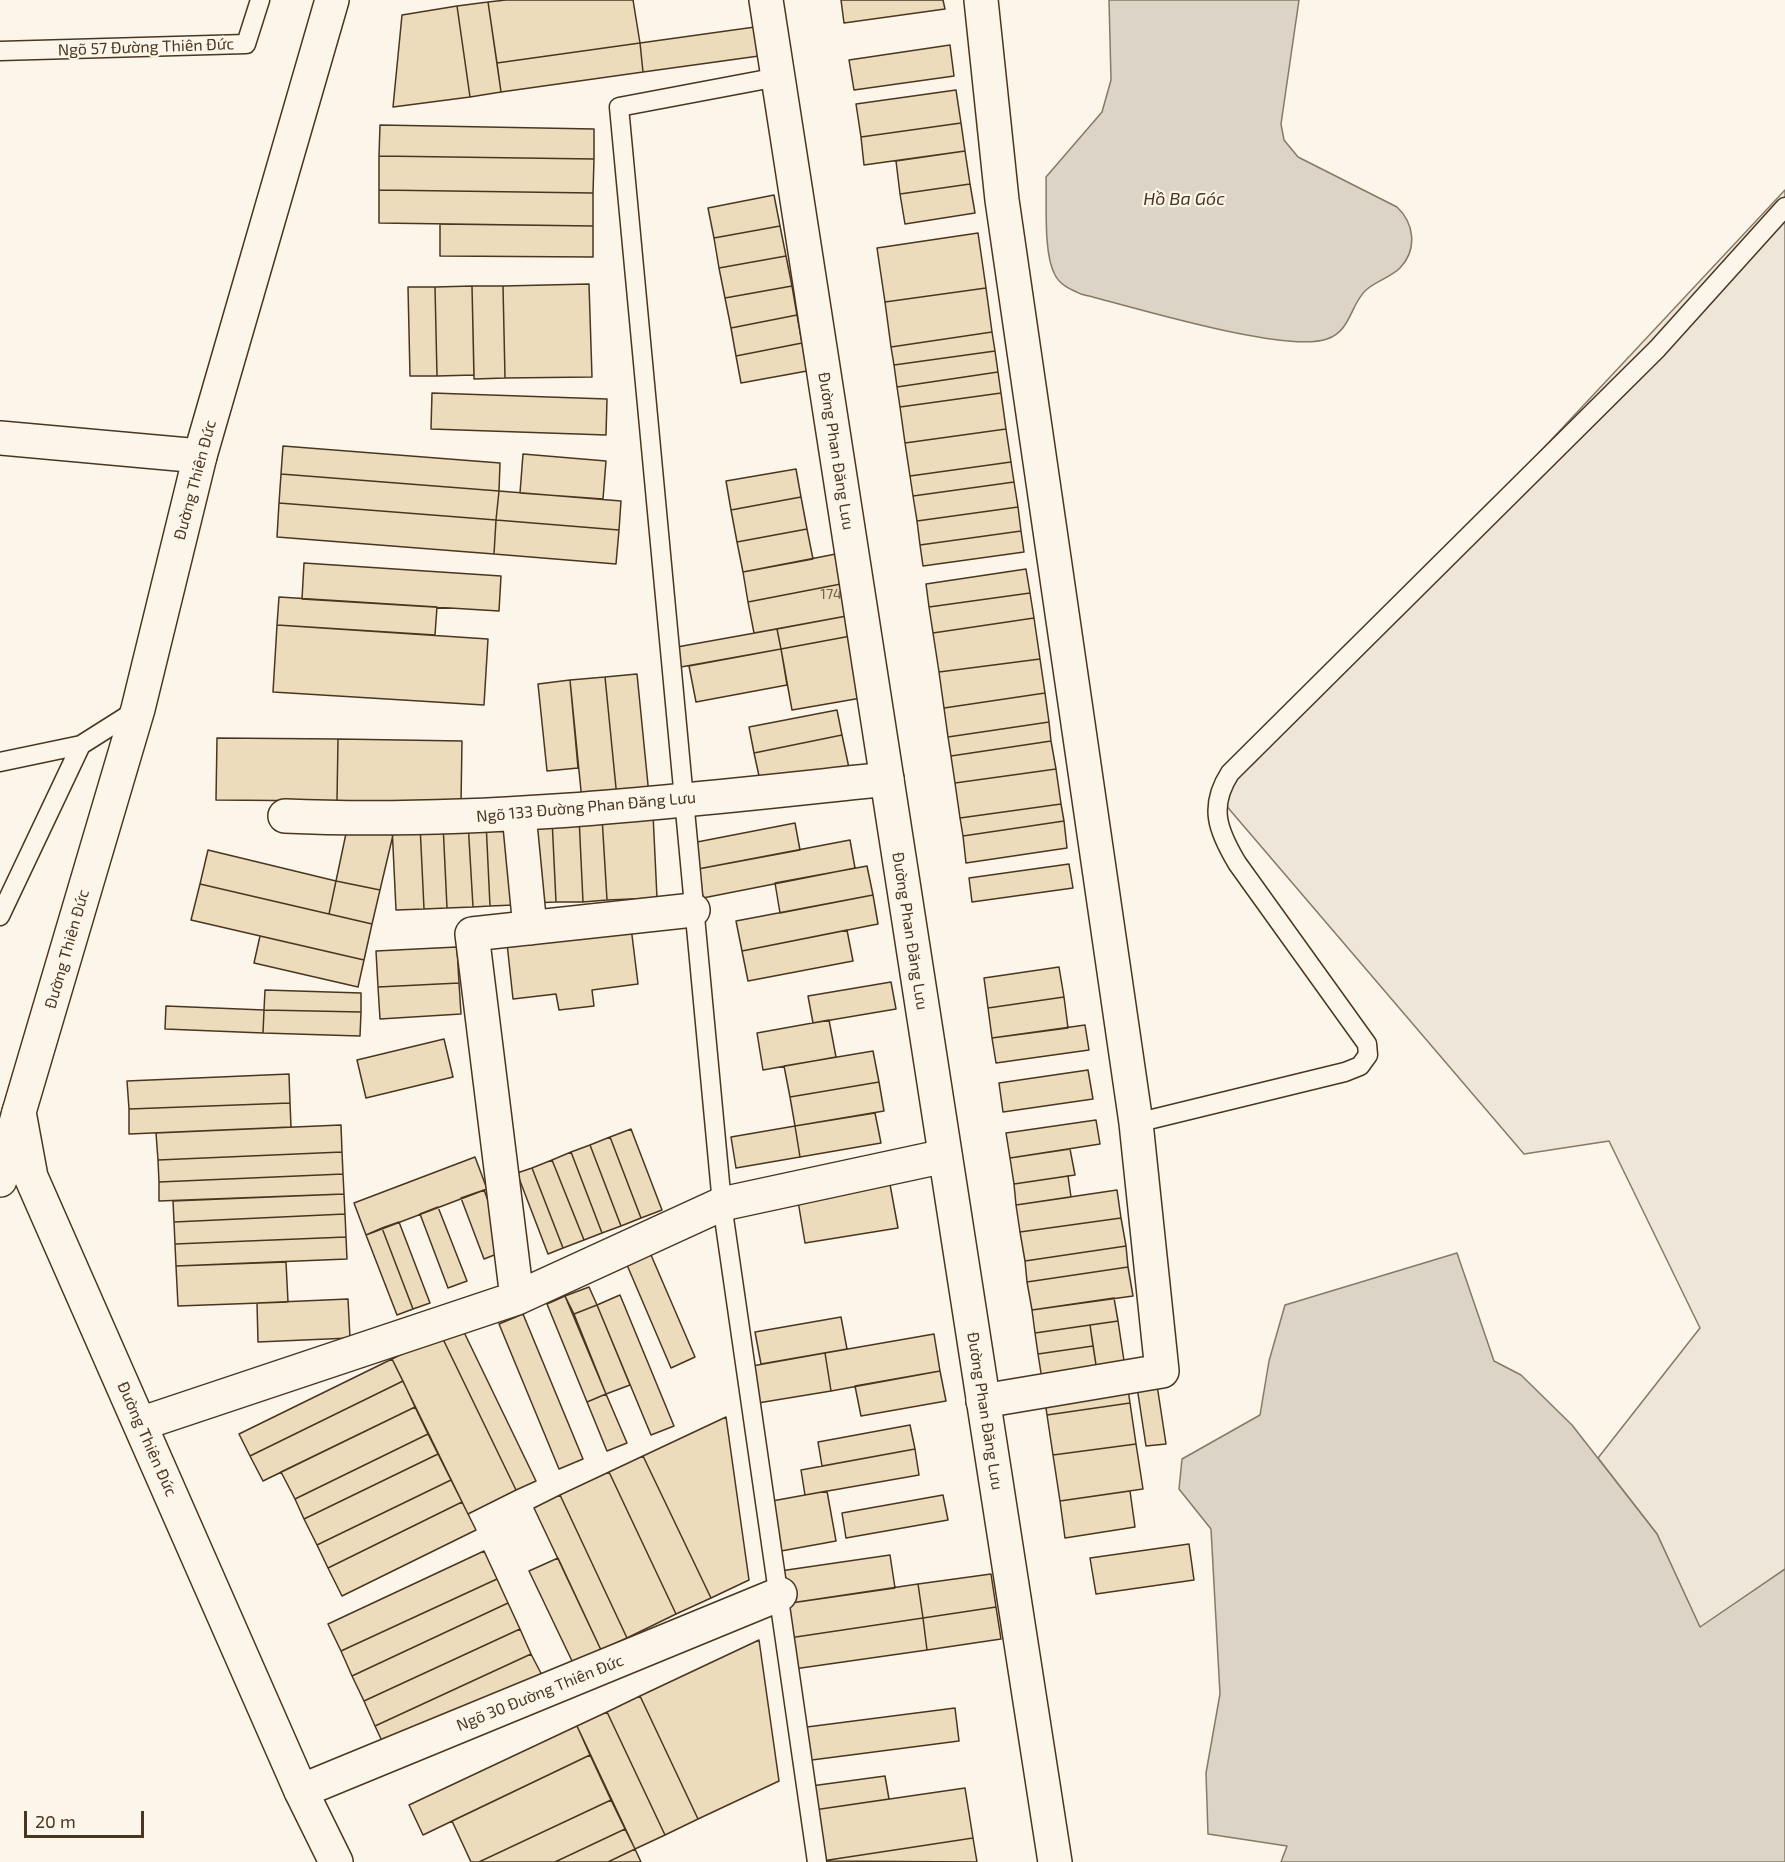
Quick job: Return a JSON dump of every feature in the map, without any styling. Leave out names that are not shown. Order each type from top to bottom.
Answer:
[{"type":"main road","name":"Đường Thiên Đức","points":[[332,0],[200,456],[138,709],[19,1112],[31,1177],[301,1791],[336,1862]]},
{"type":"main road","name":"Đường Phan Đăng Lưu","points":[[766,0],[1055,1862]]},
{"type":"main road","points":[[981,0],[1002,200],[1136,1123],[1162,1371],[983,1401]]},
{"type":"main road","points":[[0,438],[200,456]]},
{"type":"main road","name":"Ngõ 133 Đường Phan Đăng Lưu","points":[[285,816],[367,820],[519,814],[683,801],[887,779]]},
{"type":"main road","points":[[519,814],[530,928]]},
{"type":"main road","points":[[518,1298],[472,934],[693,910]]},
{"type":"main road","points":[[0,1180],[19,1112]]},
{"type":"main road","points":[[140,1424],[518,1298],[722,1204],[945,1156]]},
{"type":"main road","name":"Ngõ 30 Đường Thiên Đức","points":[[301,1791],[780,1594]]},
{"type":"lane","name":"Ngõ 57 Đường Thiên Đức","points":[[0,51],[246,44],[260,0]]},
{"type":"lane","points":[[778,76],[620,107],[722,1204],[817,1862]]},
{"type":"lane","points":[[1136,1123],[1345,1072],[1360,1066],[1368,1055],[1367,1044],[1237,863],[1222,837],[1217,812],[1218,796],[1224,782],[1230,773],[1492,510],[1657,349],[1785,207]]},
{"type":"lane","points":[[0,762],[81,745],[138,709]]},
{"type":"lane","points":[[0,916],[81,745]]},
{"type":"shaded area","points":[[1785,190],[1785,1569],[1700,1628],[1657,1534],[1598,1458],[1700,1328],[1609,1141],[1524,1154],[1218,796]]},
{"type":"water","name":"Hồ Ba Góc","points":[[1109,0],[1299,0],[1281,124],[1284,140],[1298,157],[1397,207],[1403,213],[1412,236],[1410,253],[1406,261],[1392,274],[1366,290],[1346,324],[1335,335],[1327,339],[1306,342],[1244,335],[1081,294],[1057,278],[1051,266],[1047,241],[1046,177],[1102,112],[1111,80]]},
{"type":"water","points":[[1457,1253],[1494,1361],[1521,1375],[1572,1425],[1657,1534],[1700,1627],[1785,1569],[1785,1862],[1281,1862],[1287,1846],[1208,1834],[1206,1773],[1220,1694],[1211,1529],[1179,1489],[1182,1459],[1260,1415],[1269,1361],[1285,1305]]},
{"type":"building","points":[[633,0],[640,43],[497,63],[488,2]]},
{"type":"building","points":[[841,0],[943,0],[945,9],[844,23]]},
{"type":"building","points":[[488,2],[501,92],[470,97],[457,6]]},
{"type":"building","points":[[457,6],[470,97],[393,107],[402,15]]},
{"type":"building","points":[[762,26],[766,55],[643,72],[640,43]]},
{"type":"building","points":[[640,43],[643,72],[501,92],[497,63]]},
{"type":"building","points":[[950,45],[954,76],[854,90],[849,60]]},
{"type":"building","points":[[956,90],[961,123],[861,137],[856,104]]},
{"type":"building","points":[[961,123],[965,151],[864,165],[861,137]]},
{"type":"building","points":[[380,125],[594,129],[594,159],[379,156]]},
{"type":"building","points":[[965,151],[970,184],[900,194],[896,161]]},
{"type":"building","points":[[379,156],[594,159],[593,193],[379,190]]},
{"type":"building","points":[[970,184],[975,213],[905,224],[900,194]]},
{"type":"building","points":[[379,190],[593,193],[593,226],[379,223]]},
{"type":"building","points":[[774,195],[780,226],[714,238],[708,208]]},
{"type":"building","points":[[440,224],[593,226],[593,257],[440,256]]},
{"type":"building","points":[[780,226],[786,256],[719,268],[714,238]]},
{"type":"building","points":[[978,233],[986,288],[885,302],[877,248]]},
{"type":"building","points":[[786,256],[792,286],[725,298],[719,268]]},
{"type":"building","points":[[589,284],[592,377],[505,378],[503,286]]},
{"type":"building","points":[[472,286],[474,375],[437,376],[435,287]]},
{"type":"building","points":[[472,286],[503,286],[505,378],[474,379]]},
{"type":"building","points":[[792,286],[797,315],[731,328],[725,298]]},
{"type":"building","points":[[408,287],[435,287],[437,376],[410,376]]},
{"type":"building","points":[[986,288],[992,332],[891,347],[885,302]]},
{"type":"building","points":[[797,315],[802,343],[736,356],[731,328]]},
{"type":"building","points":[[992,332],[995,351],[894,365],[891,347]]},
{"type":"building","points":[[802,343],[807,371],[741,383],[736,356]]},
{"type":"building","points":[[995,351],[998,372],[897,387],[894,365]]},
{"type":"building","points":[[998,372],[1001,393],[900,407],[897,387]]},
{"type":"building","points":[[432,393],[607,399],[606,435],[431,429]]},
{"type":"building","points":[[1001,393],[1006,429],[905,443],[900,407]]},
{"type":"building","points":[[1006,429],[1011,462],[910,476],[905,443]]},
{"type":"building","points":[[283,446],[500,463],[499,491],[281,474]]},
{"type":"building","points":[[523,454],[606,461],[603,499],[520,493]]},
{"type":"building","points":[[1011,462],[1014,482],[913,496],[910,476]]},
{"type":"building","points":[[796,469],[801,497],[731,510],[726,481]]},
{"type":"building","points":[[281,474],[499,491],[496,520],[279,503]]},
{"type":"building","points":[[1014,482],[1018,507],[917,521],[913,496]]},
{"type":"building","points":[[499,491],[621,501],[619,530],[496,520]]},
{"type":"building","points":[[801,497],[807,529],[737,542],[731,510]]},
{"type":"building","points":[[279,503],[496,520],[494,554],[277,537]]},
{"type":"building","points":[[1018,507],[1021,531],[920,545],[917,521]]},
{"type":"building","points":[[496,520],[619,530],[616,564],[494,554]]},
{"type":"building","points":[[807,529],[813,559],[743,572],[737,542]]},
{"type":"building","points":[[1021,531],[1024,552],[923,566],[920,545]]},
{"type":"building","points":[[841,553],[846,583],[748,602],[743,572]]},
{"type":"building","points":[[304,563],[501,576],[499,611],[302,599]]},
{"type":"building","points":[[1026,569],[1030,593],[929,607],[926,584]]},
{"type":"building","points":[[846,583],[852,615],[754,633],[748,602]]},
{"type":"building","points":[[1030,593],[1034,618],[933,633],[929,607]]},
{"type":"building","points":[[279,597],[437,607],[435,635],[277,625]]},
{"type":"building","points":[[852,615],[856,635],[781,649],[777,629]]},
{"type":"building","points":[[1034,618],[1040,659],[939,672],[933,633]]},
{"type":"building","points":[[277,625],[488,639],[484,705],[273,692]]},
{"type":"building","points":[[777,629],[781,649],[681,667],[677,647]]},
{"type":"building","points":[[856,635],[867,697],[792,710],[781,649]]},
{"type":"building","points":[[781,649],[787,685],[696,702],[689,666]]},
{"type":"building","points":[[1040,659],[1045,693],[944,708],[939,672]]},
{"type":"building","points":[[637,674],[649,795],[617,798],[605,677]]},
{"type":"building","points":[[605,677],[617,798],[582,801],[570,680]]},
{"type":"building","points":[[570,680],[578,768],[547,771],[538,684]]},
{"type":"building","points":[[1045,693],[1049,722],[948,737],[944,708]]},
{"type":"building","points":[[837,710],[842,735],[754,753],[749,727]]},
{"type":"building","points":[[1049,722],[1051,741],[951,756],[948,737]]},
{"type":"building","points":[[842,735],[849,768],[761,785],[754,753]]},
{"type":"building","points":[[217,738],[338,739],[337,801],[216,800]]},
{"type":"building","points":[[338,739],[462,741],[461,803],[337,801]]},
{"type":"building","points":[[1051,741],[1056,769],[955,783],[951,756]]},
{"type":"building","points":[[1056,769],[1061,804],[960,818],[955,783]]},
{"type":"building","points":[[1061,804],[1064,821],[963,836],[960,818]]},
{"type":"building","points":[[653,814],[657,898],[607,900],[602,817]]},
{"type":"building","points":[[579,817],[583,902],[556,902],[552,819]]},
{"type":"building","points":[[579,817],[602,817],[607,900],[583,902]]},
{"type":"building","points":[[552,819],[556,902],[532,903],[528,820]]},
{"type":"building","points":[[509,821],[514,905],[490,906],[486,822]]},
{"type":"building","points":[[1064,821],[1067,848],[966,863],[963,836]]},
{"type":"building","points":[[468,822],[473,907],[447,908],[443,824]]},
{"type":"building","points":[[468,822],[486,822],[490,906],[473,907]]},
{"type":"building","points":[[795,823],[800,850],[698,869],[692,843]]},
{"type":"building","points":[[348,824],[393,835],[380,890],[336,881]]},
{"type":"building","points":[[443,824],[447,908],[424,909],[420,825]]},
{"type":"building","points":[[420,825],[424,909],[396,910],[392,826]]},
{"type":"building","points":[[850,840],[855,868],[703,898],[698,869]]},
{"type":"building","points":[[208,850],[336,881],[329,914],[200,884]]},
{"type":"building","points":[[1069,864],[1073,888],[972,902],[969,878]]},
{"type":"building","points":[[867,866],[873,895],[780,913],[775,883]]},
{"type":"building","points":[[336,881],[380,890],[372,924],[329,914]]},
{"type":"building","points":[[200,884],[372,924],[364,960],[191,920]]},
{"type":"building","points":[[873,895],[878,924],[742,951],[736,921]]},
{"type":"building","points":[[630,919],[638,984],[592,990],[594,1006],[559,1010],[556,994],[513,999],[506,934]]},
{"type":"building","points":[[847,930],[853,961],[748,981],[742,951]]},
{"type":"building","points":[[260,936],[364,960],[358,987],[254,963]]},
{"type":"building","points":[[457,947],[459,983],[378,987],[376,951]]},
{"type":"building","points":[[1059,967],[1064,997],[988,1008],[984,978]]},
{"type":"building","points":[[891,982],[896,1009],[813,1023],[808,996]]},
{"type":"building","points":[[459,983],[461,1014],[380,1019],[378,987]]},
{"type":"building","points":[[265,990],[361,993],[361,1012],[264,1010]]},
{"type":"building","points":[[1064,997],[1068,1028],[992,1038],[988,1008]]},
{"type":"building","points":[[166,1006],[264,1010],[263,1033],[165,1029]]},
{"type":"building","points":[[264,1010],[361,1012],[360,1036],[263,1033]]},
{"type":"building","points":[[829,1020],[836,1057],[763,1070],[757,1033]]},
{"type":"building","points":[[1085,1025],[1089,1050],[996,1063],[992,1038]]},
{"type":"building","points":[[444,1039],[453,1077],[366,1098],[357,1060]]},
{"type":"building","points":[[873,1051],[879,1082],[790,1097],[784,1066]]},
{"type":"building","points":[[1088,1070],[1093,1099],[1003,1112],[999,1083]]},
{"type":"building","points":[[289,1074],[290,1103],[129,1109],[127,1081]]},
{"type":"building","points":[[879,1082],[884,1111],[795,1126],[790,1097]]},
{"type":"building","points":[[290,1103],[291,1127],[129,1134],[129,1109]]},
{"type":"building","points":[[875,1113],[881,1143],[800,1157],[795,1126]]},
{"type":"building","points":[[1096,1120],[1100,1144],[1010,1158],[1006,1133]]},
{"type":"building","points":[[341,1125],[342,1152],[158,1160],[156,1133]]},
{"type":"building","points":[[795,1126],[800,1157],[736,1168],[731,1137]]},
{"type":"building","points":[[631,1129],[662,1210],[641,1218],[610,1137]]},
{"type":"building","points":[[610,1137],[641,1218],[621,1226],[590,1145]]},
{"type":"building","points":[[590,1145],[621,1226],[602,1233],[571,1152]]},
{"type":"building","points":[[1070,1149],[1075,1175],[1014,1184],[1010,1158]]},
{"type":"building","points":[[342,1152],[343,1174],[159,1182],[158,1160]]},
{"type":"building","points":[[571,1152],[602,1233],[584,1240],[552,1160]]},
{"type":"building","points":[[475,1157],[487,1189],[366,1235],[354,1203]]},
{"type":"building","points":[[552,1160],[584,1240],[563,1248],[532,1168]]},
{"type":"building","points":[[532,1168],[563,1248],[548,1254],[517,1173]]},
{"type":"building","points":[[343,1174],[344,1194],[159,1201],[159,1182]]},
{"type":"building","points":[[1068,1176],[1071,1197],[1016,1205],[1014,1184]]},
{"type":"building","points":[[889,1179],[898,1228],[805,1243],[797,1195]]},
{"type":"building","points":[[484,1190],[507,1250],[484,1259],[461,1198]]},
{"type":"building","points":[[1117,1190],[1121,1218],[1020,1232],[1016,1205]]},
{"type":"building","points":[[344,1194],[345,1214],[174,1222],[173,1201]]},
{"type":"building","points":[[438,1207],[467,1281],[448,1288],[420,1214]]},
{"type":"building","points":[[345,1214],[346,1237],[175,1244],[174,1222]]},
{"type":"building","points":[[1121,1218],[1126,1246],[1025,1261],[1020,1232]]},
{"type":"building","points":[[399,1222],[430,1303],[413,1309],[382,1228]]},
{"type":"building","points":[[382,1228],[413,1309],[397,1315],[366,1235]]},
{"type":"building","points":[[346,1237],[347,1259],[176,1266],[175,1244]]},
{"type":"building","points":[[1126,1246],[1128,1267],[1027,1282],[1025,1261]]},
{"type":"building","points":[[648,1248],[695,1357],[671,1368],[624,1258]]},
{"type":"building","points":[[286,1262],[288,1302],[178,1306],[176,1266]]},
{"type":"building","points":[[1128,1267],[1133,1296],[1032,1310],[1027,1282]]},
{"type":"building","points":[[589,1287],[597,1305],[574,1314],[565,1296]]},
{"type":"building","points":[[620,1295],[674,1426],[651,1435],[597,1305]]},
{"type":"building","points":[[565,1296],[606,1394],[587,1402],[547,1304]]},
{"type":"building","points":[[1114,1298],[1118,1321],[1035,1333],[1032,1310]]},
{"type":"building","points":[[348,1299],[350,1338],[258,1342],[257,1303]]},
{"type":"building","points":[[597,1305],[630,1385],[606,1394],[574,1314]]},
{"type":"building","points":[[523,1314],[583,1459],[559,1469],[499,1324]]},
{"type":"building","points":[[841,1317],[847,1349],[761,1364],[755,1332]]},
{"type":"building","points":[[1118,1321],[1126,1374],[1098,1378],[1090,1325]]},
{"type":"building","points":[[1090,1325],[1093,1346],[1038,1354],[1035,1333]]},
{"type":"building","points":[[461,1326],[536,1481],[516,1490],[441,1335]]},
{"type":"building","points":[[934,1334],[940,1371],[831,1391],[825,1353]]},
{"type":"building","points":[[441,1335],[516,1490],[468,1514],[392,1359]]},
{"type":"building","points":[[1093,1346],[1098,1378],[1043,1386],[1038,1354]]},
{"type":"building","points":[[825,1353],[831,1391],[758,1403],[752,1366]]},
{"type":"building","points":[[392,1359],[403,1381],[250,1456],[239,1434]]},
{"type":"building","points":[[940,1371],[946,1401],[861,1416],[855,1386]]},
{"type":"building","points":[[403,1381],[415,1407],[263,1481],[250,1456]]},
{"type":"building","points":[[1127,1382],[1130,1403],[1047,1415],[1044,1394]]},
{"type":"building","points":[[1157,1385],[1166,1444],[1146,1446],[1137,1387]]},
{"type":"building","points":[[606,1394],[627,1443],[607,1451],[587,1402]]},
{"type":"building","points":[[1130,1403],[1136,1444],[1053,1455],[1047,1415]]},
{"type":"building","points":[[415,1407],[428,1434],[295,1499],[281,1472]]},
{"type":"building","points":[[726,1417],[749,1580],[711,1598],[643,1456]]},
{"type":"building","points":[[910,1425],[915,1449],[822,1466],[818,1442]]},
{"type":"building","points":[[428,1434],[438,1454],[304,1519],[295,1499]]},
{"type":"building","points":[[1136,1444],[1143,1489],[1060,1501],[1053,1455]]},
{"type":"building","points":[[915,1449],[919,1475],[805,1495],[801,1470]]},
{"type":"building","points":[[438,1454],[451,1480],[317,1545],[304,1519]]},
{"type":"building","points":[[643,1456],[711,1598],[676,1614],[609,1472]]},
{"type":"building","points":[[609,1472],[676,1614],[627,1638],[560,1495]]},
{"type":"building","points":[[451,1480],[462,1502],[328,1568],[317,1545]]},
{"type":"building","points":[[827,1491],[836,1541],[781,1551],[772,1501]]},
{"type":"building","points":[[1130,1491],[1135,1527],[1065,1538],[1060,1501]]},
{"type":"building","points":[[560,1495],[627,1638],[601,1650],[534,1508]]},
{"type":"building","points":[[943,1495],[948,1520],[846,1538],[842,1513]]},
{"type":"building","points":[[462,1502],[476,1530],[342,1596],[328,1568]]},
{"type":"building","points":[[1189,1544],[1194,1580],[1096,1594],[1090,1558]]},
{"type":"building","points":[[484,1551],[497,1579],[341,1651],[328,1624]]},
{"type":"building","points":[[890,1555],[895,1588],[784,1604],[780,1571]]},
{"type":"building","points":[[558,1558],[601,1650],[573,1663],[529,1571]]},
{"type":"building","points":[[991,1574],[996,1607],[923,1618],[918,1584]]},
{"type":"building","points":[[497,1579],[508,1603],[352,1676],[341,1651]]},
{"type":"building","points":[[918,1584],[923,1618],[789,1638],[784,1604]]},
{"type":"building","points":[[508,1603],[520,1629],[364,1701],[352,1676]]},
{"type":"building","points":[[996,1607],[1001,1639],[927,1650],[923,1618]]},
{"type":"building","points":[[923,1618],[927,1650],[794,1669],[789,1638]]},
{"type":"building","points":[[520,1629],[531,1654],[375,1726],[364,1701]]},
{"type":"building","points":[[759,1640],[779,1781],[698,1819],[640,1696]]},
{"type":"building","points":[[531,1654],[545,1681],[388,1754],[375,1726]]},
{"type":"building","points":[[640,1696],[698,1819],[665,1835],[607,1712]]},
{"type":"building","points":[[955,1708],[959,1741],[804,1761],[799,1728]]},
{"type":"building","points":[[607,1712],[665,1835],[635,1849],[577,1726]]},
{"type":"building","points":[[577,1726],[590,1755],[423,1835],[409,1805]]},
{"type":"building","points":[[590,1755],[611,1800],[479,1862],[471,1862],[452,1821]]},
{"type":"building","points":[[885,1776],[889,1799],[814,1810],[811,1786]]},
{"type":"building","points":[[965,1788],[973,1838],[822,1861],[814,1810]]},
{"type":"building","points":[[611,1800],[625,1829],[555,1862],[479,1862]]},
{"type":"building","points":[[625,1829],[635,1849],[608,1862],[555,1862]]},
{"type":"building","points":[[973,1838],[977,1862],[822,1861]]},
{"type":"building","points":[[635,1849],[641,1862],[608,1862]]}]
